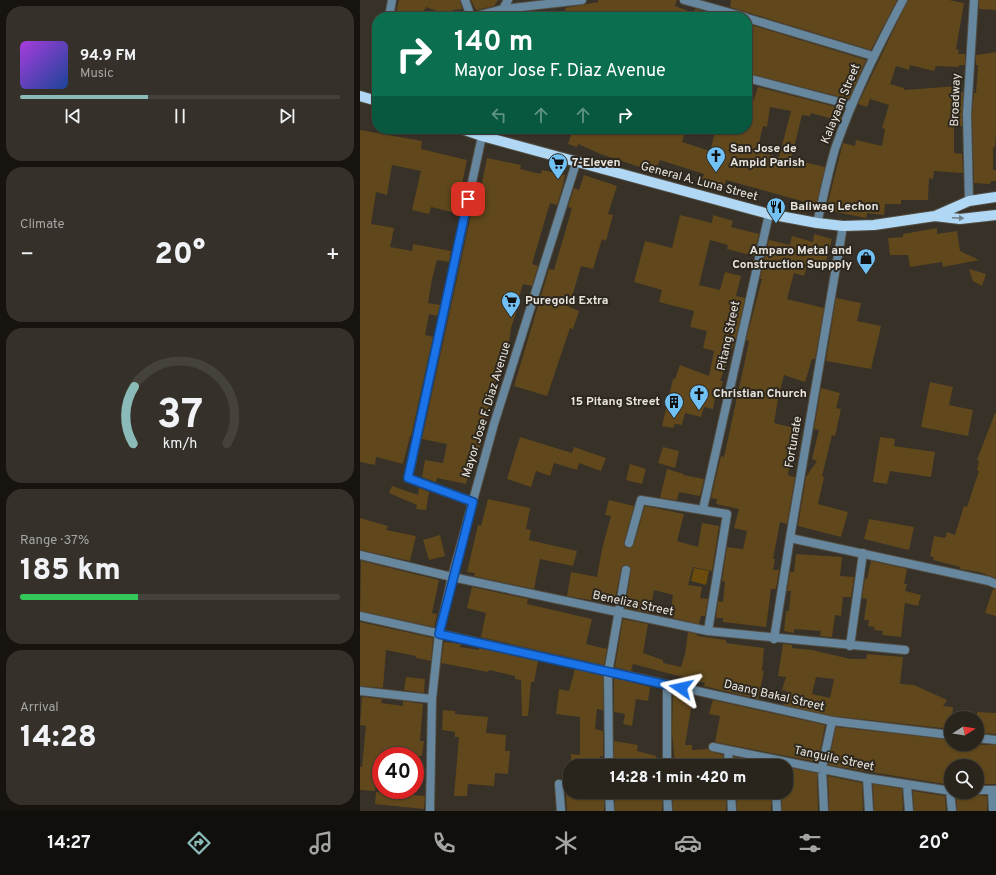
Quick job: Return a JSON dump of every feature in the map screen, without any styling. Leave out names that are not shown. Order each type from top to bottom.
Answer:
[{"type":"main road","points":[[360,96],[372,100]]},
{"type":"main road","name":"General A. Luna Street","points":[[476,134],[576,163],[769,214],[817,223],[843,226],[874,225],[936,216],[960,219],[996,215]]},
{"type":"main road","name":"General A. Luna Street","points":[[936,216],[969,201],[980,198],[996,197]]},
{"type":"street","points":[[390,12],[392,0]]},
{"type":"street","points":[[465,0],[470,12]]},
{"type":"street","points":[[503,9],[508,0]]},
{"type":"street","points":[[491,12],[559,1],[582,0]]},
{"type":"street","points":[[684,0],[728,12]]},
{"type":"street","name":"Kalayaan Street","points":[[817,223],[835,151],[852,105],[873,56],[903,0]]},
{"type":"street","name":"Broadway","points":[[969,201],[967,114],[974,0]]},
{"type":"street","points":[[752,19],[873,56]]},
{"type":"street","points":[[752,79],[852,105]]},
{"type":"street","points":[[473,502],[408,478],[482,136]]},
{"type":"street","name":"Mayor Jose F. Diaz Avenue","points":[[430,811],[432,699],[439,634],[452,577],[494,424],[576,163]]},
{"type":"street","name":"Pitang Street","points":[[703,509],[769,214]]},
{"type":"street","name":"Fortunate","points":[[774,639],[843,226]]},
{"type":"street","points":[[630,543],[641,500],[727,514],[708,631]]},
{"type":"street","points":[[790,538],[863,553],[996,584]]},
{"type":"street","points":[[850,646],[863,553]]},
{"type":"street","name":"Beneliza Street","points":[[360,555],[452,577],[708,631],[774,639],[905,650]]},
{"type":"street","points":[[608,759],[608,673],[620,613],[626,570]]},
{"type":"street","name":"Daang Bakal Street","points":[[360,616],[608,673],[738,699],[832,721],[944,734]]},
{"type":"street","points":[[667,685],[667,759]]},
{"type":"street","points":[[360,691],[432,699]]},
{"type":"street","points":[[824,811],[822,768],[832,721]]},
{"type":"street","points":[[984,739],[996,740]]},
{"type":"street","name":"Tanguile Street","points":[[712,747],[760,759]]},
{"type":"street","points":[[728,750],[729,759]]},
{"type":"street","name":"Tanguile Street","points":[[793,765],[822,768],[867,778],[944,790]]},
{"type":"street","points":[[867,778],[869,811]]},
{"type":"street","points":[[560,784],[561,811]]},
{"type":"street","points":[[907,785],[909,811]]},
{"type":"street","points":[[993,811],[994,790]]},
{"type":"street","points":[[609,799],[610,811]]},
{"type":"street","points":[[667,799],[668,811]]},
{"type":"street","points":[[731,799],[732,811]]},
{"type":"street","points":[[776,799],[777,811]]},
{"type":"street","points":[[951,799],[952,811]]},
{"type":"shaded area","points":[[694,568],[709,571],[706,585],[691,581]]},
{"type":"building","points":[[399,0],[460,0],[462,9],[453,10],[452,12],[440,12],[426,7],[424,12],[396,12]]},
{"type":"building","points":[[471,0],[498,0],[494,6],[476,10]]},
{"type":"building","points":[[598,0],[677,0],[675,6],[691,12],[565,12],[565,8],[598,2]]},
{"type":"building","points":[[731,0],[897,0],[871,50],[752,14],[752,12],[746,12],[730,7]]},
{"type":"building","points":[[908,0],[949,0],[964,3],[956,49],[959,50],[958,54],[965,54],[965,65],[959,65],[959,67],[936,66],[934,71],[910,65],[909,70],[896,66],[890,84],[904,88],[904,90],[958,86],[958,92],[963,92],[962,126],[954,126],[954,153],[962,154],[963,173],[934,171],[933,179],[929,178],[928,200],[901,200],[901,204],[885,204],[884,215],[867,213],[866,218],[826,210],[843,143],[855,146],[856,140],[882,146],[885,129],[882,128],[889,105],[870,99],[867,107],[858,104]]},
{"type":"building","points":[[979,0],[996,0],[996,10],[979,9]]},
{"type":"building","points":[[695,9],[706,12],[694,12]]},
{"type":"building","points":[[752,25],[866,60],[849,99],[752,74]]},
{"type":"building","points":[[996,52],[996,132],[995,147],[993,147],[993,170],[996,170],[996,181],[991,181],[990,184],[974,183],[972,114],[974,93],[976,93],[978,65],[976,65],[976,55]]},
{"type":"building","points":[[758,87],[844,109],[840,121],[811,113],[810,116],[802,115],[791,159],[825,167],[816,205],[726,180],[724,186],[702,179],[704,174],[660,160],[657,167],[648,164],[646,169],[603,155],[578,144],[577,147],[568,144],[571,134],[684,134],[682,142],[710,151],[715,134],[752,134],[752,105]],"holes":[[[770,107],[791,111],[779,157],[757,152],[763,126],[767,127]]]},
{"type":"building","points":[[360,130],[372,132],[372,134],[383,134],[422,141],[421,149],[467,160],[461,189],[465,190],[460,214],[431,207],[429,214],[412,210],[421,171],[392,165],[387,195],[376,192],[371,224],[394,228],[390,247],[412,251],[413,244],[451,251],[449,262],[437,260],[432,279],[428,303],[440,305],[437,316],[429,314],[425,335],[433,337],[411,436],[403,464],[376,457],[375,465],[360,462]]},
{"type":"building","points":[[487,158],[521,165],[520,169],[541,174],[542,170],[565,175],[557,205],[550,203],[532,264],[538,266],[532,286],[523,284],[516,307],[518,307],[511,328],[508,350],[502,349],[496,369],[498,369],[493,394],[479,450],[474,449],[466,484],[437,478],[436,482],[422,477],[425,460],[443,463],[447,444],[422,439],[476,192],[480,193]]},
{"type":"building","points":[[584,175],[617,186],[608,214],[613,215],[606,241],[602,239],[593,269],[581,266],[569,307],[579,311],[573,329],[570,328],[547,396],[514,386],[549,269],[554,270],[572,208],[568,207],[574,188],[579,190]]},
{"type":"building","points":[[680,215],[712,223],[713,215],[733,221],[731,227],[759,234],[754,256],[727,249],[728,245],[710,240],[699,285],[720,290],[725,272],[741,276],[736,296],[745,298],[736,338],[720,381],[723,381],[718,399],[715,398],[713,409],[704,407],[701,417],[685,413],[682,425],[675,424],[673,428],[662,426],[673,379],[675,379],[680,365],[709,376],[714,351],[703,348],[707,331],[690,327],[694,311],[659,302],[662,290],[634,282],[645,241],[672,248]]},
{"type":"building","points":[[937,228],[937,234],[957,231],[960,251],[979,260],[943,267],[942,262],[910,267],[908,255],[890,255],[888,238],[903,237],[903,234]]},
{"type":"building","points":[[814,234],[832,239],[825,266],[808,262],[804,276],[794,273],[787,299],[824,308],[815,359],[812,359],[805,382],[784,375],[778,399],[774,423],[798,429],[788,474],[789,476],[795,477],[787,524],[780,522],[773,559],[775,559],[773,570],[779,570],[776,589],[771,589],[766,627],[723,622],[723,618],[716,618],[718,601],[723,602],[725,582],[722,581],[727,547],[743,549],[747,531],[734,528],[739,509],[716,504],[717,499],[711,498],[721,456],[724,457],[749,341],[746,340],[762,279],[760,279],[769,240],[790,245],[792,236],[813,242]]},
{"type":"building","points":[[969,269],[986,274],[982,286],[973,281]]},
{"type":"building","points":[[836,298],[861,303],[857,321],[881,326],[871,369],[826,361]]},
{"type":"building","points":[[930,382],[953,387],[949,405],[973,410],[968,436],[921,427]]},
{"type":"building","points":[[821,388],[840,393],[836,408],[841,409],[835,436],[832,435],[822,476],[824,477],[818,504],[848,512],[841,537],[798,526],[806,477],[817,461],[812,459],[819,430],[814,429]]},
{"type":"building","points":[[995,413],[996,578],[979,572],[960,569],[960,567],[933,560],[934,557],[930,556],[934,536],[945,538],[947,532],[955,535],[964,506],[967,507],[979,471],[977,470],[979,461],[977,460]]},
{"type":"building","points":[[520,437],[572,453],[574,447],[606,458],[601,471],[579,463],[577,470],[554,463],[550,476],[536,471],[531,487],[507,479]]},
{"type":"building","points":[[880,437],[895,439],[894,446],[935,452],[931,477],[890,471],[887,484],[873,482]]},
{"type":"building","points":[[663,447],[679,451],[675,468],[658,463]]},
{"type":"building","points":[[630,464],[646,469],[642,484],[626,480]]},
{"type":"building","points":[[667,469],[684,474],[683,475],[704,479],[700,496],[679,492],[677,500],[660,498]]},
{"type":"building","points":[[392,486],[418,495],[419,488],[429,492],[426,510],[416,509],[417,505],[389,493]]},
{"type":"building","points":[[488,499],[530,508],[526,529],[531,530],[529,540],[577,551],[573,566],[540,559],[534,589],[474,576],[475,573],[467,572],[478,525],[481,526]]},
{"type":"building","points":[[609,500],[634,506],[624,542],[625,547],[628,548],[634,544],[645,506],[684,514],[677,541],[698,547],[702,523],[719,526],[712,571],[693,567],[688,585],[702,587],[700,598],[708,599],[705,616],[701,616],[699,624],[673,618],[675,611],[671,610],[673,595],[654,590],[650,613],[625,608],[631,571],[627,565],[624,565],[621,569],[614,604],[567,596],[571,572],[597,577],[602,549],[611,516],[605,515]]},
{"type":"building","points":[[360,518],[388,526],[386,530],[416,536],[410,561],[360,550]]},
{"type":"building","points":[[869,519],[914,527],[909,550],[864,539]]},
{"type":"building","points":[[440,535],[445,556],[429,560],[423,540]]},
{"type":"building","points":[[796,554],[842,557],[840,576],[854,577],[851,597],[843,597],[841,616],[835,615],[832,637],[820,636],[821,631],[794,629],[794,633],[784,631],[786,611],[789,611],[791,591],[787,591],[790,572],[794,572]]},
{"type":"building","points":[[361,561],[439,580],[432,613],[437,614],[434,627],[360,611]]},
{"type":"building","points":[[871,561],[907,569],[904,584],[907,584],[905,591],[921,595],[918,606],[905,603],[901,637],[882,635],[883,631],[874,630],[875,627],[868,626],[869,620],[864,620],[867,599],[862,598],[865,578],[867,579]]},
{"type":"building","points":[[472,587],[528,599],[527,604],[592,619],[586,644],[607,649],[604,665],[481,637],[486,613],[467,608]]},
{"type":"building","points":[[993,589],[996,589],[996,616],[985,613]]},
{"type":"building","points":[[623,619],[648,624],[643,653],[663,660],[663,663],[681,667],[685,654],[688,632],[697,634],[697,636],[726,640],[726,643],[764,648],[762,671],[764,671],[758,699],[704,686],[705,683],[633,664],[631,671],[615,667]]},
{"type":"building","points":[[360,622],[433,638],[431,661],[416,658],[416,656],[386,650],[383,688],[360,686]]},
{"type":"building","points":[[444,642],[461,644],[460,647],[479,650],[479,648],[538,661],[534,682],[531,682],[528,716],[522,716],[521,680],[515,679],[515,676],[489,670],[488,672],[441,663]]},
{"type":"building","points":[[783,644],[792,645],[792,648],[812,650],[850,659],[866,659],[867,654],[903,657],[900,684],[914,685],[947,700],[943,706],[953,707],[953,711],[944,711],[944,728],[833,716],[783,705],[787,691],[782,690],[786,677],[778,676]],"holes":[[[816,677],[834,679],[830,698],[812,694]]]},
{"type":"building","points":[[575,669],[603,676],[603,710],[597,709],[595,729],[603,731],[603,757],[600,756],[600,759],[571,759],[571,754],[580,755],[580,717],[556,714],[559,689],[569,691]]},
{"type":"building","points":[[406,677],[425,679],[424,693],[404,690]]},
{"type":"building","points":[[614,678],[650,687],[648,701],[636,699],[632,726],[623,724],[625,714],[614,712]]},
{"type":"building","points":[[673,691],[693,696],[685,745],[692,745],[692,750],[708,749],[712,752],[723,755],[723,759],[674,759],[672,731]]},
{"type":"building","points":[[362,697],[382,699],[381,703],[403,706],[403,701],[423,704],[420,741],[424,741],[423,747],[372,747],[372,791],[360,790],[360,767],[362,767],[366,726],[360,725]]},
{"type":"building","points":[[713,700],[825,725],[818,762],[715,742],[720,716],[709,714]]},
{"type":"building","points":[[443,710],[455,711],[455,714],[488,717],[486,733],[506,735],[505,751],[510,751],[508,774],[495,773],[494,786],[468,784],[467,796],[454,796],[459,737],[455,737],[455,732],[442,730]]},
{"type":"building","points":[[984,712],[996,713],[996,734],[984,733]]},
{"type":"building","points":[[836,727],[944,739],[944,751],[984,751],[984,745],[996,745],[996,784],[984,784],[984,759],[944,759],[944,784],[828,765]]},
{"type":"building","points":[[614,741],[638,745],[637,751],[656,756],[656,759],[614,759]]},
{"type":"building","points":[[734,757],[744,759],[734,759]]},
{"type":"building","points":[[793,768],[817,773],[818,811],[782,811],[782,799],[793,799]]},
{"type":"building","points":[[828,776],[862,783],[863,811],[829,811]]},
{"type":"building","points":[[873,784],[902,789],[903,811],[874,811]]},
{"type":"building","points":[[913,791],[944,796],[946,811],[914,811]]},
{"type":"building","points":[[425,796],[424,809],[375,804],[375,799],[424,799]]},
{"type":"building","points":[[984,796],[987,796],[987,811],[957,811],[956,799],[984,799]]},
{"type":"building","points":[[566,799],[604,799],[604,811],[567,811]]},
{"type":"building","points":[[615,799],[662,799],[662,811],[615,811]]},
{"type":"building","points":[[673,799],[726,799],[726,811],[673,811]]},
{"type":"building","points":[[737,799],[771,799],[771,811],[737,811]]},
{"type":"place","name":"San Jose de Ampid Parish","points":[[716,173]]},
{"type":"place","name":"7-Eleven","points":[[558,180]]},
{"type":"place","name":"Baliwag Lechon","points":[[776,224]]},
{"type":"place","name":"Amparo Metal and Construction Suppply","points":[[866,275]]},
{"type":"place","name":"Puregold Extra","points":[[511,318]]},
{"type":"place","name":"Christian Church","points":[[699,411]]},
{"type":"place","name":"15 Pitang Street","points":[[674,419]]},
{"type":"route","points":[[468,199],[408,478],[473,502],[452,577],[439,634],[608,673],[681,688]]}]
